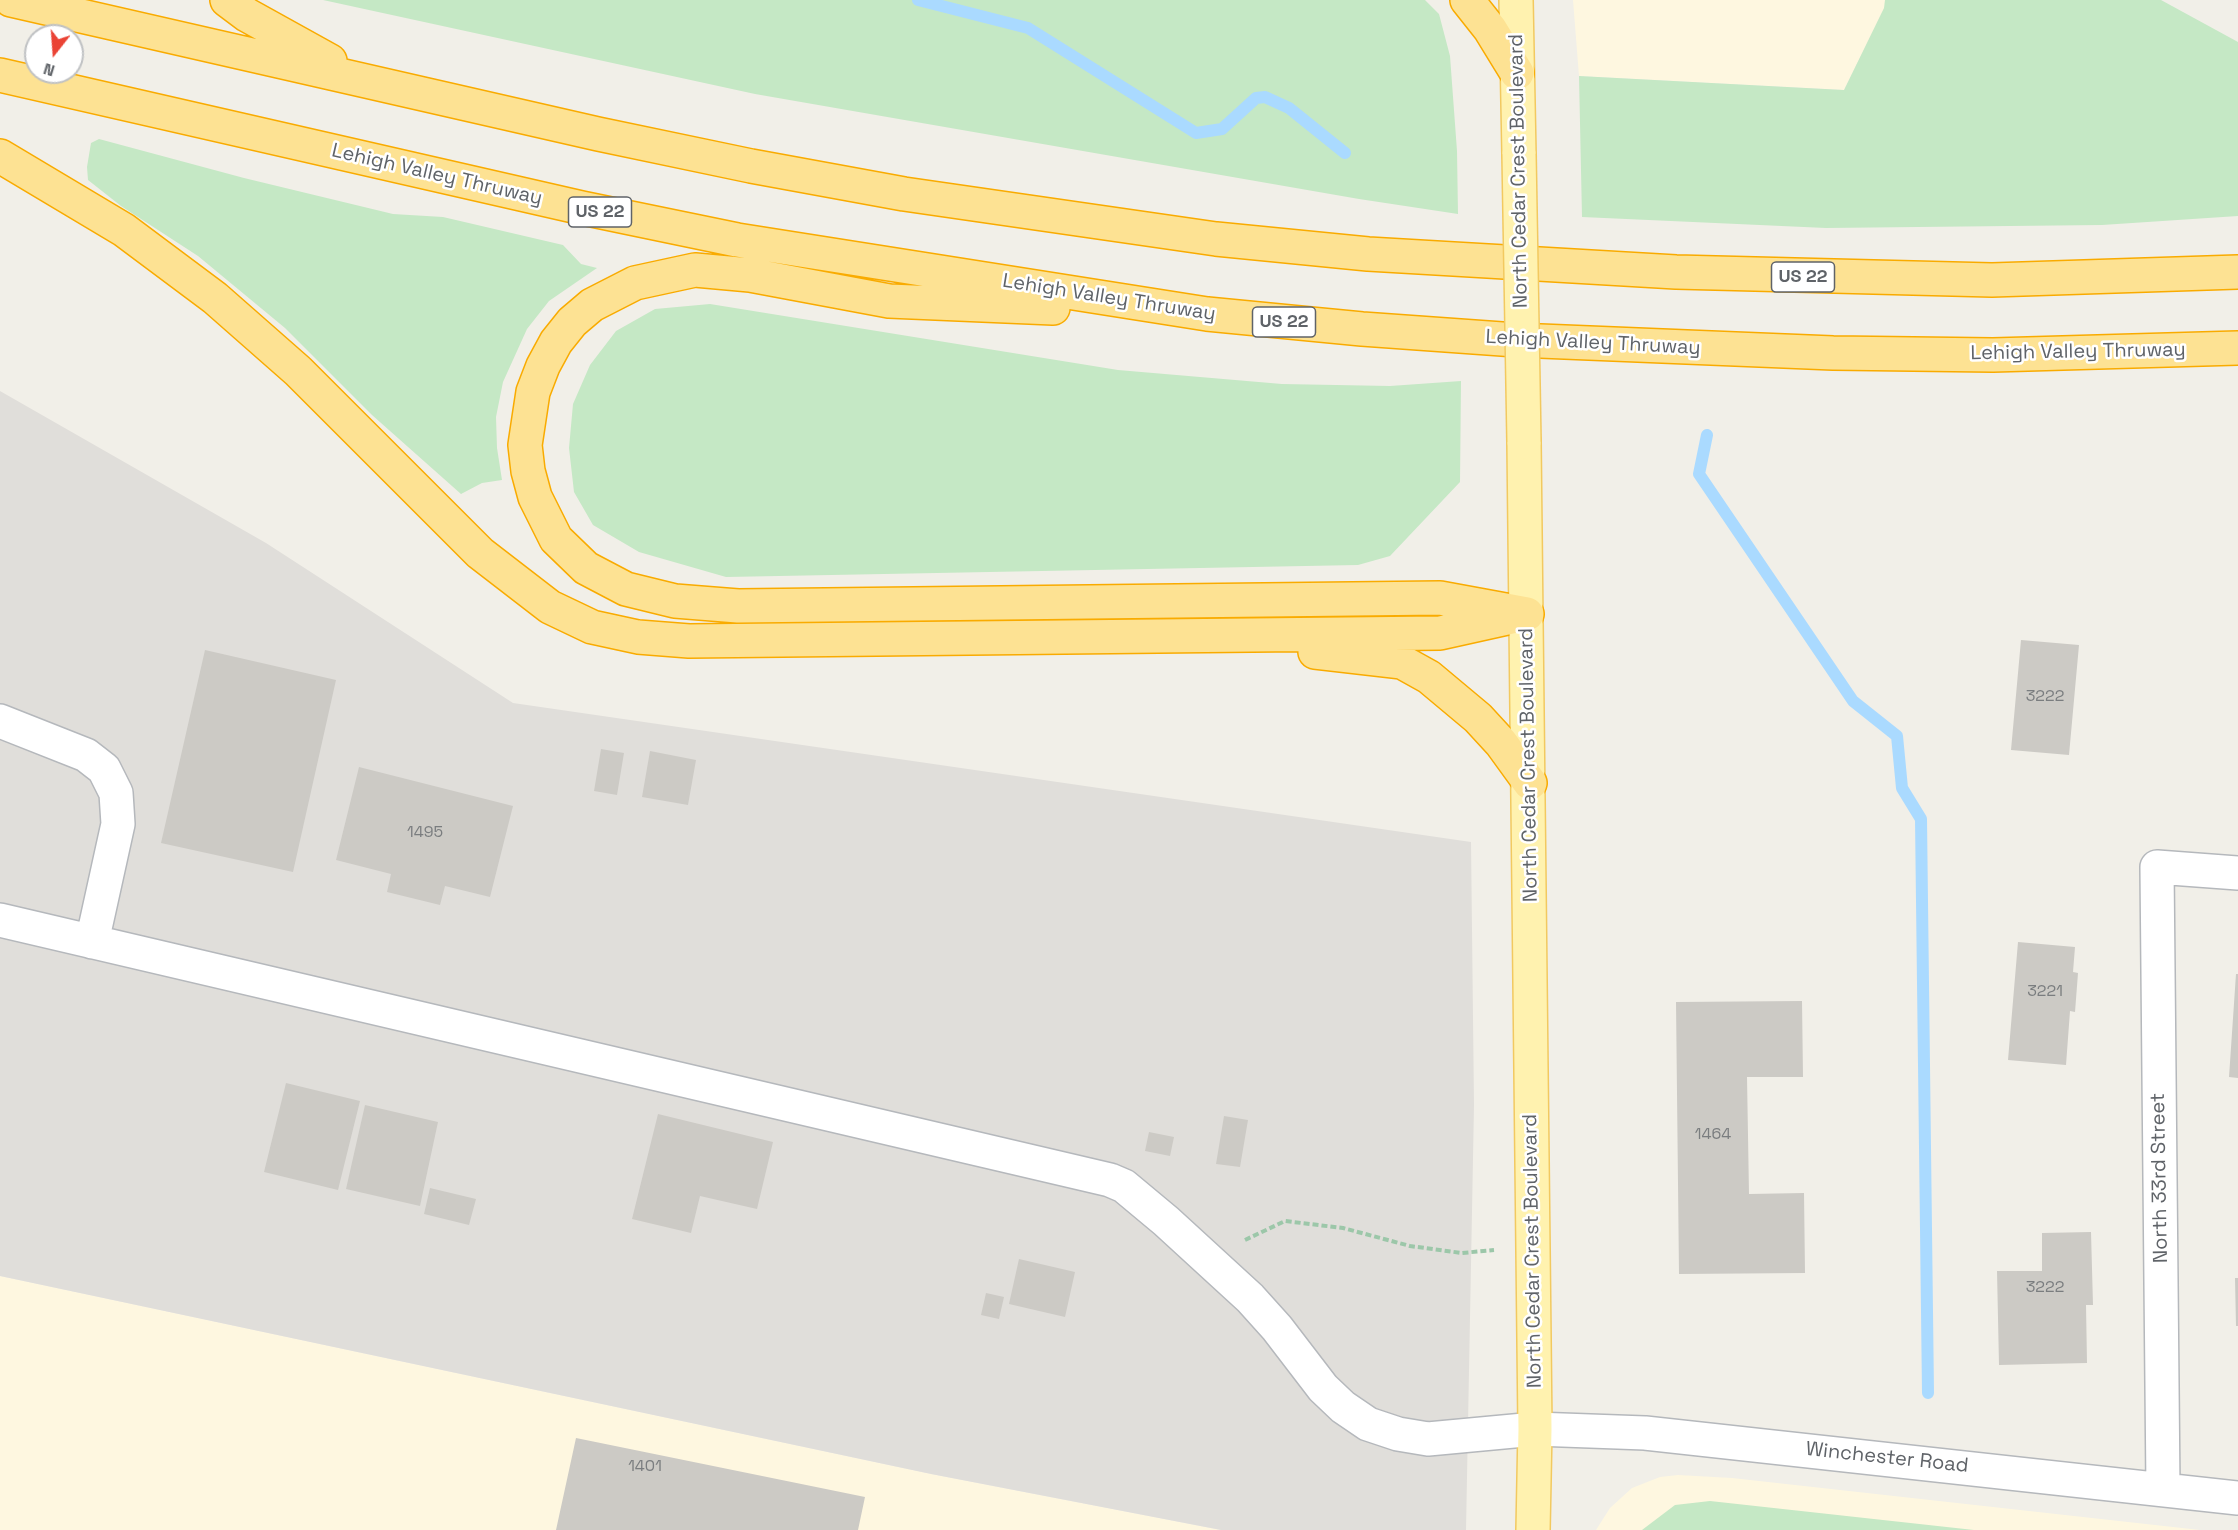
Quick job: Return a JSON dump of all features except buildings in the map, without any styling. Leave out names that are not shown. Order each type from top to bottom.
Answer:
[{"type":"highway","name":"US 22","points":[[11,0],[763,168],[1039,215],[1227,240],[1521,264],[1835,278],[1992,280],[2238,272]]},
{"type":"highway","points":[[226,0],[247,15],[366,81]]},
{"type":"highway","points":[[1467,0],[1490,29],[1518,73]]},
{"type":"highway","name":"Lehigh Valley Thruway","points":[[0,75],[570,205],[737,240],[1207,314],[1362,329],[1516,340],[1833,353],[1993,355],[2238,348]]},
{"type":"highway","points":[[0,156],[124,230],[215,298],[298,371],[480,553],[550,607],[592,627],[638,637],[689,641],[1440,633],[1527,614]]},
{"type":"highway","points":[[1207,314],[889,301],[750,275],[695,270],[663,275],[634,283],[592,305],[572,322],[556,342],[533,392],[525,445],[528,471],[544,520],[570,554],[586,568],[627,589],[675,601],[748,606],[1440,598],[1527,614]]},
{"type":"highway","points":[[1170,636],[1402,662],[1429,677],[1478,718],[1501,743],[1530,783]]},
{"type":"main road","name":"North Cedar Crest Boulevard","points":[[1516,0],[1530,783],[1535,1429],[1533,1530]]},
{"type":"street","points":[[0,722],[86,755],[104,769],[116,793],[118,824],[92,942]]},
{"type":"street","name":"North 33rd Street","points":[[2163,1489],[2157,867],[2238,873]]},
{"type":"street","name":"Winchester Road","points":[[0,920],[1110,1180],[1124,1186],[1217,1267],[1277,1328],[1323,1388],[1343,1407],[1368,1424],[1398,1434],[1428,1439],[1535,1429],[1645,1433],[2238,1498]]},
{"type":"path","points":[[1217,1267],[1245,1240],[1286,1221],[1343,1228],[1410,1246],[1462,1253],[1532,1246]]},
{"type":"shaded area","points":[[1573,0],[1885,0],[1885,7],[1844,90],[1579,76]]},
{"type":"shaded area","points":[[0,391],[266,543],[513,703],[1471,842],[1474,1105],[1466,1530],[1221,1530],[931,1474],[0,1276]]},
{"type":"shaded area","points":[[0,1276],[931,1474],[1221,1530],[0,1530]]},
{"type":"shaded area","points":[[1678,1475],[1732,1478],[2200,1530],[1596,1530],[1610,1508],[1632,1488],[1660,1477]]},
{"type":"green space","points":[[323,0],[1425,0],[1439,14],[1450,56],[1457,151],[1458,214],[1359,199],[755,94]]},
{"type":"green space","points":[[1885,0],[2161,0],[2238,42],[2238,216],[2102,225],[1826,228],[1582,217],[1579,76],[1844,90],[1884,8]]},
{"type":"green space","points":[[99,139],[244,178],[393,214],[443,217],[563,245],[581,264],[597,268],[549,301],[527,329],[503,382],[496,417],[497,448],[502,480],[482,483],[461,494],[372,415],[285,328],[198,256],[121,206],[88,180],[87,167],[91,143]]},
{"type":"green space","points":[[710,304],[1118,370],[1282,384],[1390,386],[1461,381],[1460,482],[1390,556],[1358,565],[726,577],[639,552],[593,525],[574,492],[569,448],[573,404],[590,365],[616,331],[655,309]]},
{"type":"green space","points":[[1710,1501],[1974,1530],[1642,1530],[1675,1505]]},
{"type":"waterway","points":[[918,0],[1028,28],[1196,133],[1222,129],[1256,98],[1265,97],[1289,108],[1345,153]]},
{"type":"waterway","points":[[1707,435],[1699,474],[1853,701],[1897,736],[1902,788],[1921,819],[1928,1393]]}]
